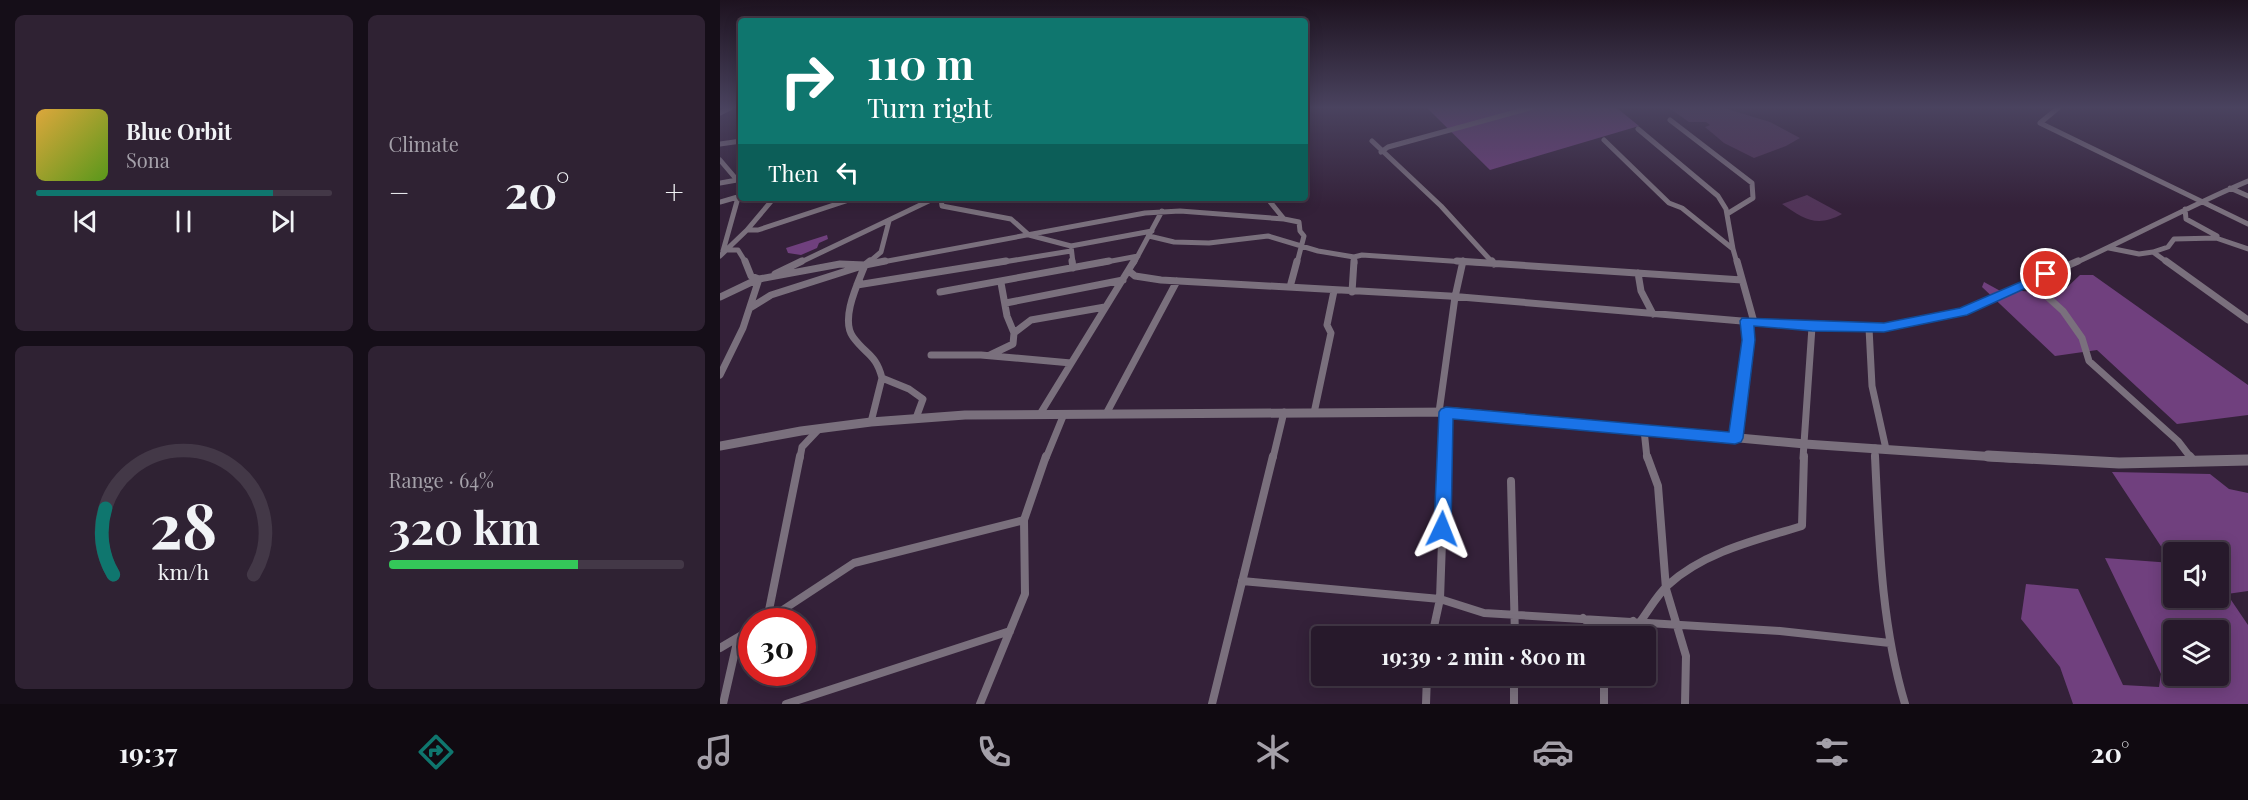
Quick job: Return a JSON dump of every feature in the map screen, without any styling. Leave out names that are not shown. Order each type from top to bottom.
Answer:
[{"type":"street","points":[[720,144],[738,141]]},
{"type":"street","points":[[1372,141],[1381,152],[1447,212],[1494,264]]},
{"type":"street","points":[[1381,152],[1388,147],[1410,141]]},
{"type":"street","points":[[1605,141],[1669,203],[1682,208],[1733,249]]},
{"type":"street","points":[[1652,141],[1718,196],[1727,214],[1750,322],[1735,438]]},
{"type":"street","points":[[1697,141],[1752,183],[1753,198],[1727,214]]},
{"type":"street","points":[[2077,141],[2248,224]]},
{"type":"street","points":[[720,160],[738,179]]},
{"type":"street","points":[[720,183],[738,180]]},
{"type":"street","points":[[1129,271],[1142,278],[1177,281],[1455,297],[1812,327],[1884,327],[1963,312],[2109,248],[2200,201],[2248,180]]},
{"type":"street","points":[[2230,188],[2248,196]]},
{"type":"street","points":[[720,202],[738,197]]},
{"type":"street","points":[[722,252],[738,201]]},
{"type":"street","points":[[722,252],[747,230],[771,201]]},
{"type":"street","points":[[747,230],[758,230],[846,201]]},
{"type":"street","points":[[720,297],[779,272],[929,201]]},
{"type":"street","points":[[941,201],[942,206],[1011,219],[1029,234],[1071,248]]},
{"type":"street","points":[[1269,201],[1284,219]]},
{"type":"street","points":[[2185,209],[2186,219],[2246,250]]},
{"type":"street","points":[[1040,414],[1129,271],[1162,211]]},
{"type":"street","points":[[750,308],[771,295],[865,265],[1162,211],[1299,222],[1300,231],[1304,236],[1290,287]]},
{"type":"street","points":[[871,422],[882,378],[878,362],[851,335],[848,310],[865,265],[880,252],[889,221]]},
{"type":"street","points":[[857,285],[1151,234],[1174,242],[1209,243],[1268,236],[1354,257],[1362,255],[1742,280]]},
{"type":"street","points":[[2109,248],[2139,254],[2168,247],[2174,239],[2222,238]]},
{"type":"street","points":[[1071,248],[1073,268]]},
{"type":"street","points":[[722,252],[738,250],[751,276],[759,279],[840,264],[865,265]]},
{"type":"street","points":[[2153,252],[2248,320]]},
{"type":"street","points":[[940,292],[1138,256]]},
{"type":"street","points":[[1352,292],[1356,267],[1354,257]]},
{"type":"street","points":[[1434,626],[1440,599],[1443,412],[1455,297],[1463,261]]},
{"type":"street","points":[[1638,273],[1641,291],[1653,315]]},
{"type":"street","points":[[720,375],[733,353],[759,279]]},
{"type":"street","points":[[1006,303],[1123,280]]},
{"type":"street","points":[[1106,414],[1177,281]]},
{"type":"street","points":[[2030,281],[2063,311],[2082,338],[2089,361],[2178,441],[2195,462]]},
{"type":"street","points":[[988,356],[1013,344],[1014,333],[1007,323],[1006,303],[1001,282]]},
{"type":"street","points":[[1314,412],[1331,333],[1327,326],[1334,291]]},
{"type":"street","points":[[1014,333],[1031,321],[1105,307]]},
{"type":"street","points":[[1626,626],[1637,621],[1665,588],[1711,557],[1802,526],[1803,464],[1812,327]]},
{"type":"street","points":[[1869,328],[1872,386],[1881,448],[1881,570],[1893,664],[1905,704]]},
{"type":"street","points":[[931,355],[988,356],[1071,363]]},
{"type":"street","points":[[882,378],[909,389],[923,399],[916,418]]},
{"type":"street","points":[[1212,704],[1284,412]]},
{"type":"street","points":[[720,446],[871,422],[964,415],[1443,412],[1805,444],[2017,458],[2120,463],[2248,460]]},
{"type":"street","points":[[980,704],[1025,594],[1024,520],[1051,442],[1064,414]]},
{"type":"street","points":[[769,608],[802,447],[819,429]]},
{"type":"street","points":[[1644,430],[1645,451],[1658,486],[1665,588],[1686,656],[1685,704]]},
{"type":"street","points":[[1511,481],[1515,626]]},
{"type":"street","points":[[786,608],[854,563],[1024,520]]},
{"type":"street","points":[[1242,581],[1440,599],[1467,609],[1515,614],[1780,631],[1890,643]]},
{"type":"street","points":[[1583,618],[1593,626]]},
{"type":"street","points":[[786,704],[1010,632]]},
{"type":"street","points":[[720,648],[738,638]]},
{"type":"street","points":[[723,704],[738,638]]},
{"type":"street","points":[[1426,704],[1427,686]]},
{"type":"street","points":[[1514,686],[1514,704]]},
{"type":"street","points":[[1604,686],[1604,704]]},
{"type":"shaded area","points":[[1460,141],[1589,141],[1490,170]]},
{"type":"shaded area","points":[[1721,141],[1795,141],[1754,158]]},
{"type":"shaded area","points":[[1807,195],[1842,214],[1825,220],[1811,220],[1782,204]]},
{"type":"shaded area","points":[[827,235],[828,239],[819,243],[817,248],[801,255],[788,253],[786,248]]},
{"type":"shaded area","points":[[2080,275],[2093,275],[2248,385],[2248,415],[2177,424],[2097,350],[2055,356],[1982,287],[1984,282],[2004,293],[2011,290],[2060,294]]},
{"type":"shaded area","points":[[2112,472],[2210,474],[2229,489],[2248,493],[2248,591],[2229,594],[2229,542],[2163,542],[2163,549]]},
{"type":"shaded area","points":[[2105,558],[2163,562],[2163,608],[2229,608],[2229,597],[2248,625],[2248,704],[2073,704],[2060,667],[2021,619],[2026,584],[2078,589],[2123,685],[2159,687],[2161,674]]},
{"type":"route","points":[[1442,529],[1446,412],[1735,438],[1749,340],[1747,321],[1812,327],[1884,327],[1963,312],[2046,274]]}]
